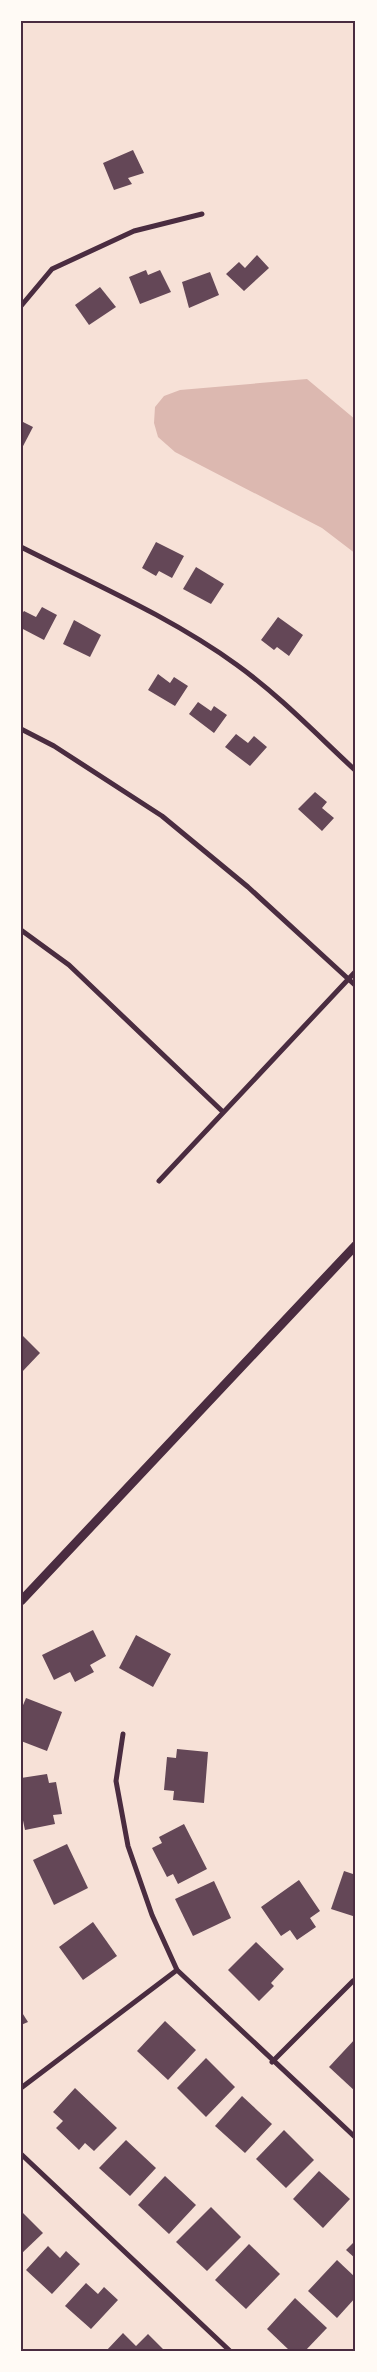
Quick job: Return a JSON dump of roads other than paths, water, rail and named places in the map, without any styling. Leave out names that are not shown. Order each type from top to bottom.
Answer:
[{"type":"street","points":[[21,306],[52,269],[134,232],[202,214]]},
{"type":"street","points":[[21,547],[168,622],[236,665],[276,696],[356,771]]},
{"type":"street","points":[[21,729],[54,746],[162,816],[248,887],[356,986]]},
{"type":"street","points":[[21,930],[69,965],[222,1111]]},
{"type":"street","points":[[159,1181],[222,1111],[356,971]]},
{"type":"street","points":[[21,1601],[356,1245]]},
{"type":"street","points":[[123,1734],[116,1781],[128,1846],[152,1915],[177,1970],[272,2062],[356,2138]]},
{"type":"street","points":[[21,2088],[177,1970]]},
{"type":"street","points":[[272,2062],[353,1981]]},
{"type":"street","points":[[21,2154],[230,2351]]}]
